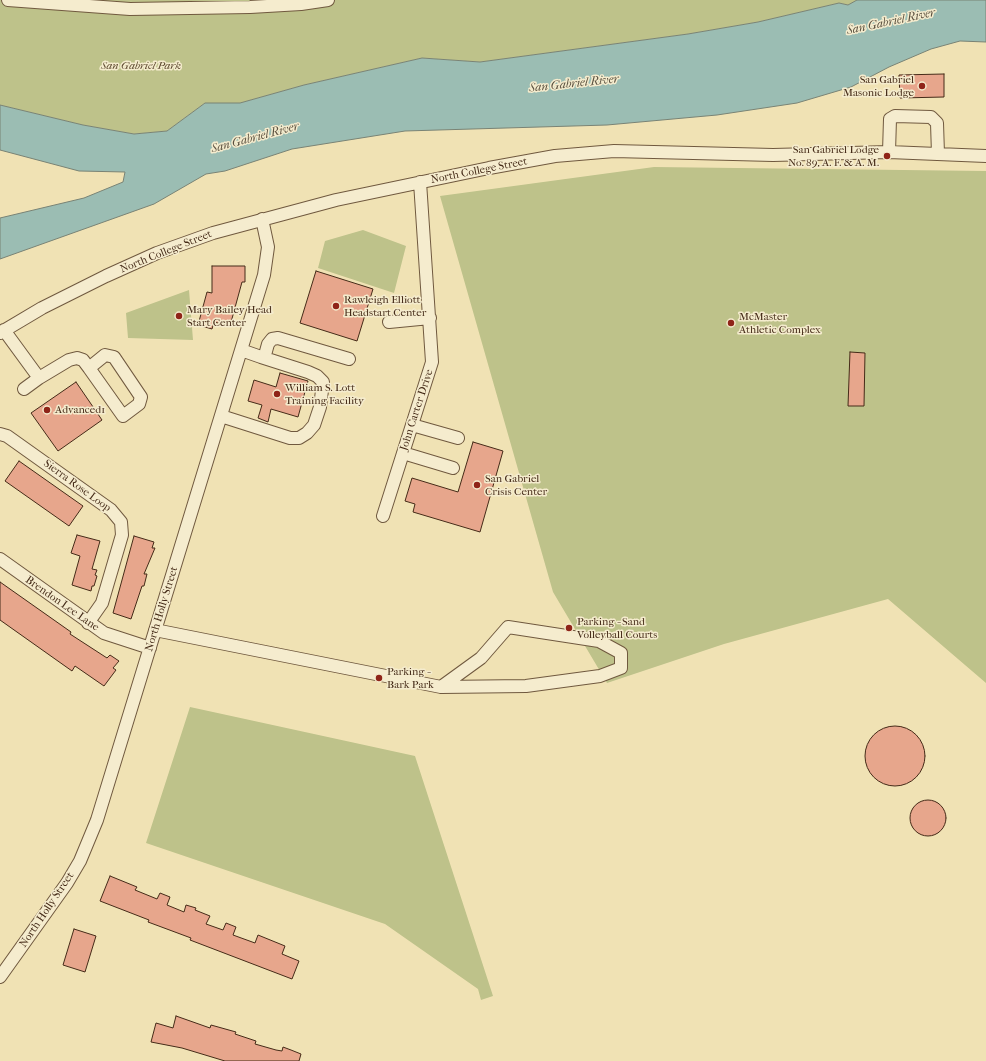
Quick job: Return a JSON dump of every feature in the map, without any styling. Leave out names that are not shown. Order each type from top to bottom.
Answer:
[{"type":"street","points":[[8,0],[130,9],[250,7],[301,4],[328,0]]},
{"type":"street","points":[[888,152],[890,120],[895,116],[931,118],[937,123],[938,154]]},
{"type":"street","name":"North College Street","points":[[2,331],[56,301],[157,253],[212,233],[262,219],[420,182],[555,156],[591,152],[646,150],[773,155],[888,152],[986,156]]},
{"type":"street","name":"John Carter Drive","points":[[383,516],[432,362],[420,182]]},
{"type":"street","name":"North Holly Street","points":[[0,977],[68,884],[80,861],[96,820],[156,630],[264,275],[268,247],[262,219]]},
{"type":"street","points":[[389,322],[430,318]]},
{"type":"street","points":[[2,331],[39,378]]},
{"type":"street","points":[[261,357],[266,355],[268,344],[272,339],[278,338],[349,359]]},
{"type":"street","points":[[221,416],[290,438],[299,438],[307,433],[314,425],[320,407],[323,382],[317,376],[241,350]]},
{"type":"street","points":[[24,389],[69,360],[77,358],[83,360],[123,416],[139,404],[141,397],[114,357],[105,355],[89,368]]},
{"type":"street","points":[[412,425],[458,438]]},
{"type":"street","name":"Sierra Rose Loop","points":[[0,434],[7,436],[111,510],[121,522],[122,535],[102,603],[88,623]]},
{"type":"street","points":[[403,453],[453,468]]},
{"type":"street","name":"Brendon Lee Lane","points":[[0,559],[104,633],[150,648]]},
{"type":"street","points":[[156,630],[441,687],[526,686],[600,676],[621,668],[621,653],[600,641],[508,627],[481,658],[441,687]]},
{"type":"green space","name":"San Gabriel Park","points":[[0,0],[857,0],[848,5],[839,3],[758,22],[688,34],[480,62],[422,58],[304,85],[240,103],[205,103],[167,131],[134,134],[83,125],[0,105]]},
{"type":"green space","name":"McMaster Athletic Complex","points":[[654,167],[986,171],[986,683],[888,599],[724,644],[607,683],[553,592],[440,196]]},
{"type":"green space","points":[[363,230],[406,246],[394,293],[318,268],[325,241]]},
{"type":"green space","points":[[189,290],[193,340],[128,338],[126,313]]},
{"type":"green space","points":[[190,707],[415,756],[493,996],[481,1000],[478,989],[385,924],[146,843]]},
{"type":"water","name":"San Gabriel River","points":[[857,0],[986,0],[986,42],[960,41],[931,49],[889,67],[851,87],[797,103],[717,115],[607,125],[405,131],[292,149],[225,171],[206,174],[154,204],[0,259],[0,218],[84,198],[123,182],[125,172],[79,171],[0,150],[0,105],[83,125],[134,134],[167,131],[205,103],[240,103],[304,85],[422,58],[480,62],[688,34],[758,22],[839,3],[848,5]]},
{"type":"building","name":"San Gabriel Masonic Lodge","points":[[944,74],[944,97],[900,98],[899,75]]},
{"type":"building","points":[[212,266],[245,266],[245,282],[242,282],[230,326],[214,322],[212,329],[198,325],[207,292],[212,293]]},
{"type":"building","name":"Rawleigh Elliott Headstart Center","points":[[316,271],[373,289],[357,341],[300,323]]},
{"type":"building","points":[[850,352],[865,353],[864,406],[848,406]]},
{"type":"building","name":"William S. Lott Training Facility","points":[[280,373],[308,381],[298,417],[271,409],[268,422],[258,418],[262,405],[248,401],[254,380],[276,387]]},
{"type":"building","points":[[76,382],[102,420],[58,451],[31,413]]},
{"type":"building","name":"San Gabriel Crisis Center","points":[[473,442],[503,451],[480,532],[413,512],[415,504],[405,501],[412,478],[458,492]]},
{"type":"building","points":[[19,461],[83,506],[69,526],[5,481]]},
{"type":"building","points":[[77,535],[100,541],[92,569],[97,570],[95,575],[97,576],[91,591],[72,585],[80,556],[71,553]]},
{"type":"building","points":[[134,536],[154,542],[152,548],[155,548],[144,574],[147,574],[144,586],[142,586],[131,619],[113,613]]},
{"type":"building","points":[[0,582],[71,632],[70,634],[107,658],[110,655],[119,661],[113,668],[116,670],[104,686],[75,666],[72,671],[0,620]]},
{"type":"building","points":[[895,726],[912,731],[920,739],[925,756],[920,773],[912,781],[895,786],[878,781],[870,773],[865,756],[870,739],[878,731]]},
{"type":"building","points":[[932,800],[941,805],[945,811],[945,825],[941,831],[932,836],[924,836],[915,831],[911,825],[910,814],[915,805],[921,801]]},
{"type":"building","points":[[110,876],[137,887],[135,890],[157,899],[160,893],[170,897],[167,905],[184,912],[186,905],[196,908],[195,910],[210,916],[206,924],[223,930],[226,923],[236,927],[233,935],[255,943],[258,935],[285,946],[282,954],[299,961],[292,979],[190,940],[191,938],[148,922],[149,920],[100,901]]},
{"type":"building","points":[[74,929],[96,936],[85,972],[63,965]]},
{"type":"building","points":[[176,1016],[210,1028],[211,1025],[236,1032],[235,1034],[256,1041],[255,1044],[282,1051],[283,1047],[301,1054],[299,1061],[225,1061],[182,1048],[151,1042],[156,1023],[173,1028]]},
{"type":"place","name":"San Gabriel Masonic Lodge","points":[[922,86]]},
{"type":"place","name":"San Gabriel Lodge No. 89, A. F. & A. M.","points":[[887,156]]},
{"type":"place","name":"Rawleigh Elliott Headstart Center","points":[[336,306]]},
{"type":"place","name":"Mary Bailey Head Start Center","points":[[179,316]]},
{"type":"place","name":"McMaster Athletic Complex","points":[[731,323]]},
{"type":"place","name":"William S. Lott Training Facility","points":[[277,394]]},
{"type":"place","name":"Advanced1","points":[[47,410]]},
{"type":"place","name":"San Gabriel Crisis Center","points":[[477,485]]},
{"type":"place","name":"Parking - Sand Volleyball Courts","points":[[569,628]]},
{"type":"place","name":"Parking - Bark Park","points":[[379,678]]}]
